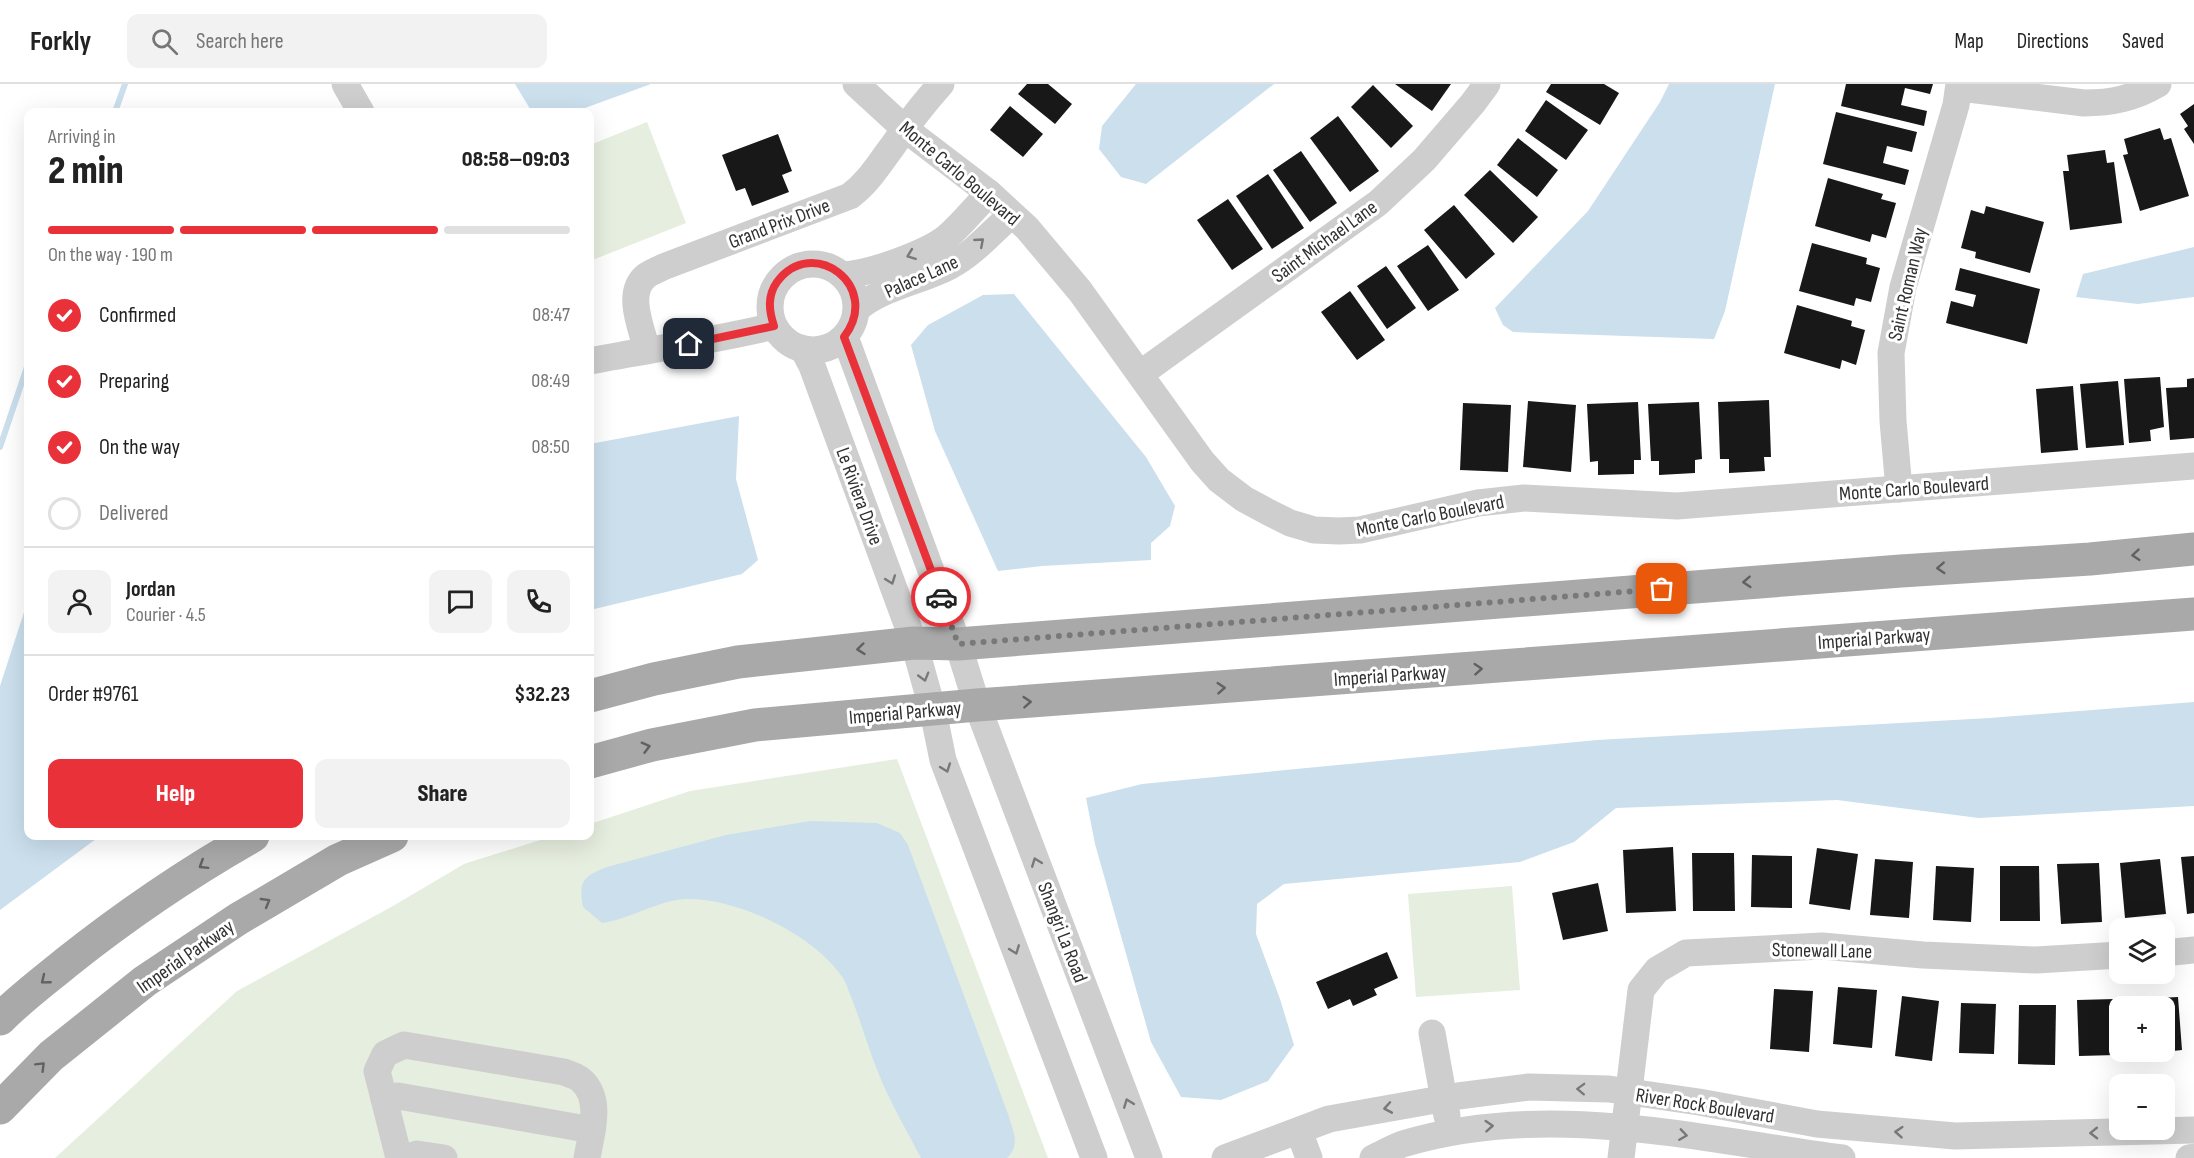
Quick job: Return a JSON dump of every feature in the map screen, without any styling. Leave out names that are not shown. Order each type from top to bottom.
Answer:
[{"type":"main road","points":[[594,695],[654,678],[738,662],[914,643],[958,644],[1901,571],[2090,559],[2194,549]]},
{"type":"main road","name":"Imperial Parkway","points":[[594,761],[652,745],[755,725],[933,711],[977,705],[2194,614]]},
{"type":"main road","points":[[0,1019],[16,1003],[110,928],[204,863],[246,840]]},
{"type":"main road","name":"Imperial Parkway","points":[[0,1107],[51,1056],[145,981],[238,919],[338,860],[383,840]]},
{"type":"street","points":[[345,84],[359,108]]},
{"type":"street","name":"Monte Carlo Boulevard","points":[[856,84],[905,129],[988,193],[1027,228],[1080,291],[1202,461],[1219,480],[1244,499],[1268,512],[1290,523],[1314,530],[1360,530],[1478,503],[1524,498],[1677,506],[2194,466]]},
{"type":"street","name":"Grand Prix Drive","points":[[647,350],[636,306],[636,294],[640,283],[646,276],[663,267],[850,196],[866,182],[941,84]]},
{"type":"street","name":"Saint Michael Lane","points":[[1140,374],[1378,203],[1424,160],[1487,84]]},
{"type":"street","points":[[1960,86],[2084,103],[2105,103],[2127,99],[2158,84]]},
{"type":"street","name":"Saint Roman Way","points":[[1899,489],[1893,421],[1891,353],[1904,287],[1960,86]]},
{"type":"street","name":"Palace Lane","points":[[843,275],[856,275],[937,244],[988,193]]},
{"type":"street","name":"Palace Lane","points":[[856,309],[875,297],[962,260],[1011,215]]},
{"type":"street","points":[[805,263],[819,263],[832,267],[843,275],[853,291],[856,309],[851,329],[844,337],[832,346],[818,350],[803,349],[791,345],[781,337],[770,314],[770,300],[774,287],[792,267],[805,263]]},
{"type":"street","points":[[594,360],[706,342],[774,326]]},
{"type":"street","name":"Le Riviera Drive","points":[[844,337],[958,644],[977,705]]},
{"type":"street","name":"Le Riviera Drive","points":[[803,349],[812,366],[914,643],[933,711]]},
{"type":"street","points":[[826,404],[863,390]]},
{"type":"street","name":"Shangri La Road","points":[[977,705],[1149,1158]]},
{"type":"street","points":[[933,711],[943,760],[1094,1158]]},
{"type":"street","name":"Stonewall Lane","points":[[1621,1158],[1641,990],[1657,970],[1686,953],[1822,946],[1923,955],[2036,960],[2109,956]]},
{"type":"street","points":[[2175,952],[2194,950]]},
{"type":"street","points":[[1432,1032],[1450,1132]]},
{"type":"street","points":[[399,1158],[377,1071],[385,1054],[404,1045],[564,1072],[580,1079],[590,1090],[594,1106],[587,1158]]},
{"type":"street","name":"River Rock Boulevard","points":[[1231,1157],[1329,1119],[1444,1098],[1529,1087],[1609,1089],[1699,1102],[1817,1124],[1943,1135],[2194,1130]]},
{"type":"street","points":[[384,1099],[398,1096],[592,1130]]},
{"type":"street","name":"River Rock Boulevard","points":[[1373,1158],[1403,1143],[1484,1126],[1576,1123],[1683,1134],[1842,1158]]},
{"type":"street","points":[[1299,1131],[1309,1158]]},
{"type":"street","points":[[405,1158],[417,1154],[444,1158]]},
{"type":"street","points":[[2188,1158],[2194,1157]]},
{"type":"green space","points":[[647,122],[686,223],[594,259],[594,143]]},
{"type":"green space","points":[[897,759],[1048,1158],[55,1158],[237,991],[393,906],[464,864],[540,840],[594,840],[594,823],[690,791]]},
{"type":"green space","points":[[1512,886],[1520,990],[1416,997],[1408,894]]},
{"type":"water","points":[[515,84],[651,84],[585,108],[530,108]]},
{"type":"water","points":[[1136,84],[1274,84],[1146,184],[1121,177],[1099,149],[1102,126]]},
{"type":"water","points":[[1669,84],[1775,84],[1725,311],[1714,339],[1513,332],[1503,325],[1495,308],[1588,211],[1660,102]]},
{"type":"water","points":[[2194,247],[2194,297],[2138,304],[2076,297],[2083,274]]},
{"type":"water","points":[[1014,294],[1146,457],[1175,506],[1170,526],[1151,543],[1151,560],[1042,566],[998,571],[935,431],[911,345],[928,325],[983,295]]},
{"type":"water","points":[[739,416],[736,479],[758,560],[742,574],[594,609],[594,443]]},
{"type":"water","points":[[24,612],[24,840],[95,840],[0,910],[0,686]]},
{"type":"water","points":[[2194,702],[2194,806],[1979,818],[1837,800],[1616,808],[1574,842],[1520,862],[1284,884],[1257,904],[1256,934],[1294,1045],[1268,1081],[1221,1100],[1181,1097],[1151,1042],[1095,844],[1086,798],[1142,784],[1597,740],[1990,718]]},
{"type":"water","points":[[810,821],[877,823],[900,833],[908,845],[1012,1126],[1015,1142],[1007,1158],[921,1158],[884,1087],[844,980],[814,947],[794,934],[750,912],[727,904],[705,900],[674,900],[602,923],[583,907],[581,891],[584,881],[593,873],[607,867],[726,835]]},
{"type":"building","points":[[1027,84],[1048,84],[1072,104],[1055,124],[1018,94]]},
{"type":"building","points":[[1395,84],[1451,84],[1432,111]]},
{"type":"building","points":[[1551,84],[1604,84],[1619,93],[1600,125],[1546,92]]},
{"type":"building","points":[[1846,84],[1933,84],[1930,94],[1905,88],[1901,105],[1927,111],[1924,126],[1841,106]]},
{"type":"building","points":[[1373,85],[1413,126],[1391,148],[1351,107]]},
{"type":"building","points":[[1546,100],[1588,130],[1566,160],[1525,131]]},
{"type":"building","points":[[2194,104],[2194,144],[2184,129],[2188,126],[2180,114]]},
{"type":"building","points":[[1010,106],[1043,134],[1023,157],[990,130]]},
{"type":"building","points":[[1836,112],[1917,132],[1912,152],[1887,146],[1883,163],[1909,170],[1905,185],[1823,164]]},
{"type":"building","points":[[1338,116],[1379,171],[1350,192],[1310,138]]},
{"type":"building","points":[[2160,128],[2164,140],[2171,138],[2189,196],[2140,211],[2123,155],[2128,154],[2124,139]]},
{"type":"building","points":[[778,134],[792,171],[782,175],[789,192],[752,206],[745,188],[736,191],[722,155]]},
{"type":"building","points":[[1518,138],[1558,170],[1537,197],[1497,165]]},
{"type":"building","points":[[2105,150],[2107,163],[2114,162],[2122,223],[2070,230],[2063,171],[2069,171],[2067,155]]},
{"type":"building","points":[[1301,151],[1337,203],[1310,222],[1273,170]]},
{"type":"building","points":[[1490,170],[1538,217],[1513,243],[1464,195]]},
{"type":"building","points":[[1268,174],[1304,228],[1272,249],[1236,196]]},
{"type":"building","points":[[1828,178],[1883,194],[1881,199],[1896,203],[1886,238],[1872,234],[1870,242],[1815,226]]},
{"type":"building","points":[[1228,199],[1263,249],[1232,270],[1197,220]]},
{"type":"building","points":[[1454,205],[1495,254],[1466,279],[1424,230]]},
{"type":"building","points":[[1986,206],[2044,222],[2030,273],[1975,258],[1976,252],[1961,248],[1971,210],[1984,214]]},
{"type":"building","points":[[1812,243],[1867,258],[1866,264],[1880,268],[1871,302],[1856,298],[1854,306],[1799,291]]},
{"type":"building","points":[[1428,245],[1459,290],[1428,311],[1397,266]]},
{"type":"building","points":[[1386,266],[1416,308],[1387,329],[1357,286]]},
{"type":"building","points":[[1960,268],[2040,289],[2027,344],[1946,323],[1951,301],[1973,307],[1976,295],[1955,290]]},
{"type":"building","points":[[1350,291],[1385,340],[1357,360],[1321,312]]},
{"type":"building","points":[[1797,305],[1852,321],[1851,326],[1865,330],[1856,365],[1842,360],[1840,369],[1784,353]]},
{"type":"building","points":[[2160,377],[2164,427],[2150,430],[2151,441],[2129,443],[2124,379]]},
{"type":"building","points":[[2194,378],[2194,438],[2170,440],[2166,388],[2187,387],[2187,379]]},
{"type":"building","points":[[2118,381],[2124,445],[2086,448],[2080,384]]},
{"type":"building","points":[[2073,386],[2078,450],[2041,453],[2036,389]]},
{"type":"building","points":[[1769,400],[1771,457],[1764,457],[1765,471],[1729,473],[1729,459],[1720,459],[1718,402]]},
{"type":"building","points":[[1528,401],[1576,405],[1571,472],[1523,467]]},
{"type":"building","points":[[1638,402],[1641,460],[1634,460],[1634,474],[1598,475],[1598,461],[1590,462],[1587,404]]},
{"type":"building","points":[[1699,402],[1702,459],[1695,460],[1695,473],[1659,475],[1659,461],[1651,461],[1648,404]]},
{"type":"building","points":[[1463,403],[1511,405],[1508,472],[1460,470]]},
{"type":"building","points":[[1673,847],[1676,911],[1626,913],[1623,850]]},
{"type":"building","points":[[1817,848],[1858,854],[1850,910],[1809,904]]},
{"type":"building","points":[[1692,853],[1734,853],[1735,911],[1693,911]]},
{"type":"building","points":[[1752,855],[1792,856],[1792,908],[1751,907]]},
{"type":"building","points":[[2194,856],[2194,913],[2187,914],[2181,857]]},
{"type":"building","points":[[1875,859],[1913,862],[1909,918],[1870,915]]},
{"type":"building","points":[[2160,859],[2166,914],[2125,918],[2120,863]]},
{"type":"building","points":[[2099,863],[2102,922],[2061,924],[2057,864]]},
{"type":"building","points":[[1936,866],[1974,868],[1971,922],[1933,920]]},
{"type":"building","points":[[2000,866],[2039,866],[2040,921],[2000,921]]},
{"type":"building","points":[[1598,883],[1608,931],[1563,940],[1552,893]]},
{"type":"building","points":[[1387,952],[1398,978],[1374,989],[1377,995],[1353,1006],[1350,999],[1328,1009],[1316,982]]},
{"type":"building","points":[[1838,987],[1877,990],[1872,1048],[1833,1044]]},
{"type":"building","points":[[1774,989],[1813,991],[1809,1052],[1770,1049]]},
{"type":"building","points":[[1902,996],[1939,1001],[1932,1061],[1895,1056]]},
{"type":"building","points":[[2175,997],[2178,997],[2182,1050],[2175,1051]]},
{"type":"building","points":[[2109,999],[2109,1055],[2079,1056],[2077,1000]]},
{"type":"building","points":[[1961,1003],[1996,1004],[1994,1054],[1959,1053]]},
{"type":"building","points":[[2019,1005],[2056,1005],[2055,1065],[2018,1064]]},
{"type":"waterway","points":[[116,108],[125,84]]},
{"type":"waterway","points":[[0,447],[24,376]]},
{"type":"way so far","points":[[941,597],[958,644],[1662,589]]},
{"type":"route","points":[[689,344],[774,326],[770,314],[770,300],[774,287],[792,267],[805,263],[819,263],[832,267],[843,275],[851,285],[856,309],[851,329],[844,337],[941,597]]}]
